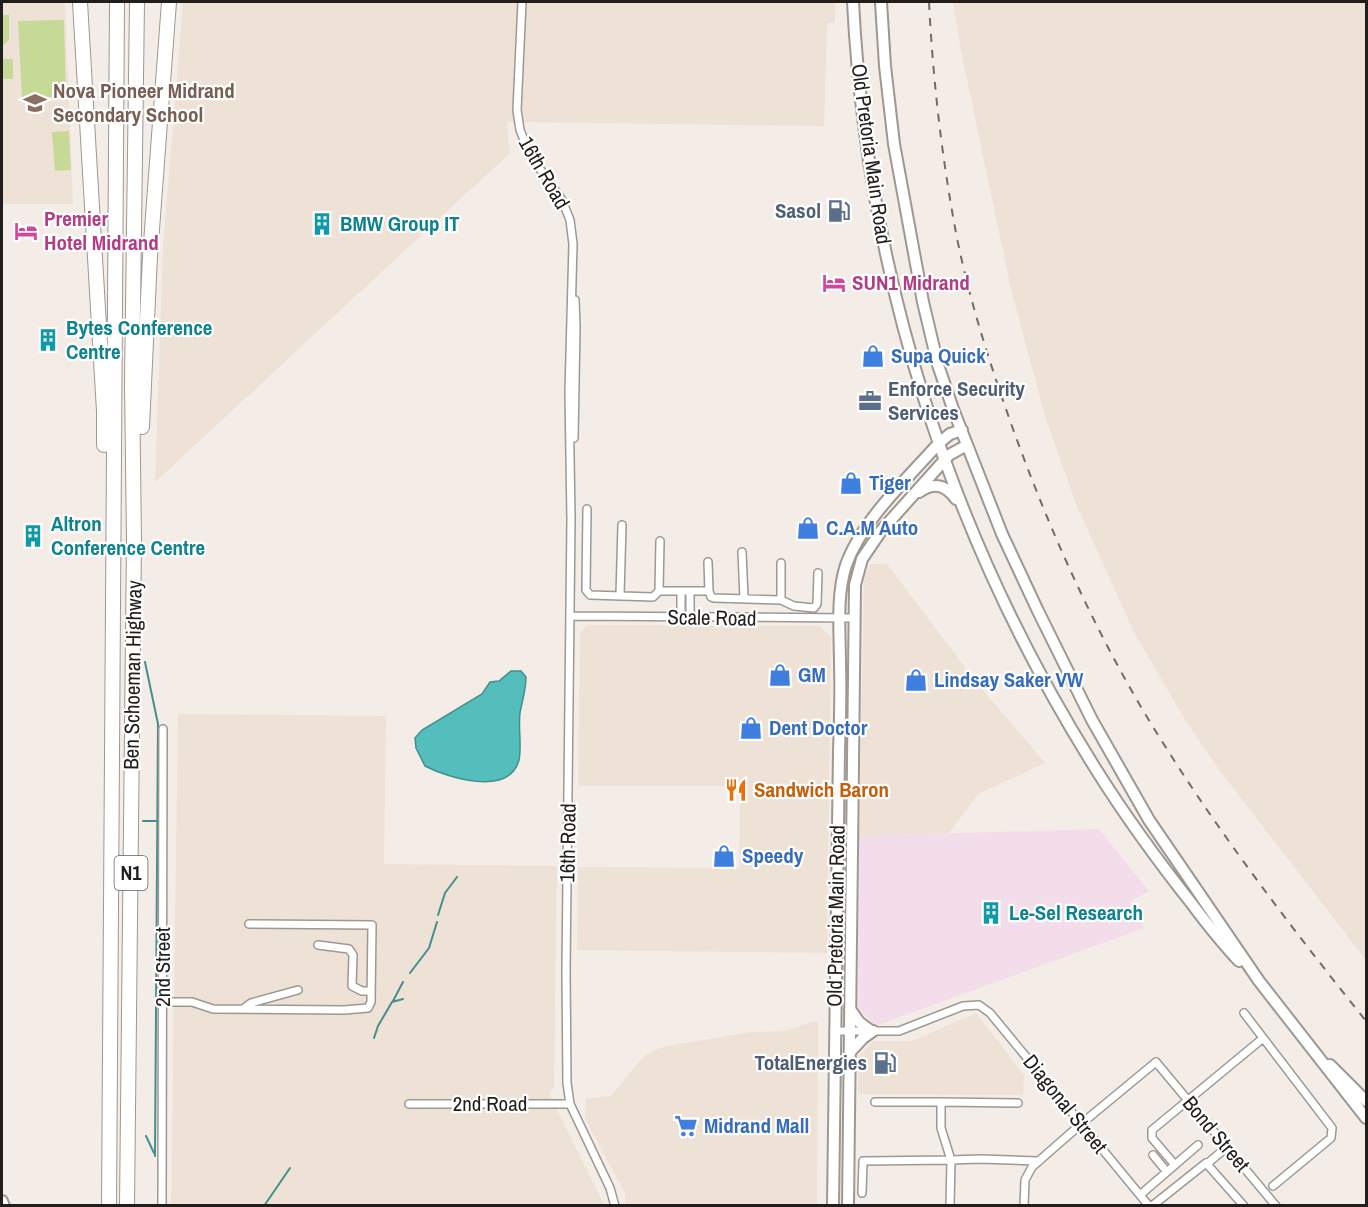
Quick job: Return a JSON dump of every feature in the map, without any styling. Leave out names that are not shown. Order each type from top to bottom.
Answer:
[{"type":"highway","points":[[80,2],[104,411],[105,486],[113,551]]},
{"type":"highway","name":"Ben Schoeman Highway","points":[[110,1206],[117,2]]},
{"type":"highway","name":"Ben Schoeman Highway","points":[[127,1206],[134,541],[132,382],[137,2]]},
{"type":"highway","points":[[134,541],[140,490],[150,256],[169,2]]},
{"type":"main road","name":"Old Pretoria Main Road","points":[[853,2],[865,128],[887,256],[911,355],[967,521],[1026,650],[1108,788],[1169,875],[1232,954],[1258,981]]},
{"type":"main road","name":"Old Pretoria Main Road","points":[[881,2],[893,137],[916,267],[938,365],[967,445],[1015,562],[1101,737],[1164,844],[1258,981],[1366,1118]]},
{"type":"main road","name":"Old Pretoria Main Road","points":[[833,1206],[839,619],[844,571],[858,540],[884,505],[939,442],[950,434],[962,430]]},
{"type":"main road","name":"Old Pretoria Main Road","points":[[848,1206],[855,585],[862,559],[875,538],[945,460],[954,451],[967,445]]},
{"type":"main road","points":[[908,500],[927,487],[940,486],[953,495],[967,521]]},
{"type":"main road","points":[[850,1009],[859,1022],[872,1031],[850,1052]]},
{"type":"main road","name":"Old Pretoria Main Road","points":[[1320,1058],[1342,1075],[1366,1101]]},
{"type":"main road","points":[[2,1201],[4,1206]]},
{"type":"street","name":"16th Road","points":[[522,2],[517,110],[520,130],[530,154],[556,190],[567,212],[572,231],[576,327],[575,421],[571,471],[567,1083],[570,1104],[610,1188],[615,1206]]},
{"type":"street","points":[[587,508],[587,592],[590,595],[653,597],[660,591],[710,591]]},
{"type":"street","points":[[620,595],[622,525]]},
{"type":"street","points":[[660,541],[660,591]]},
{"type":"street","points":[[742,552],[744,598]]},
{"type":"street","points":[[708,562],[710,591],[711,597],[714,598],[781,600],[794,606],[816,607],[818,573]]},
{"type":"street","points":[[781,562],[781,600]]},
{"type":"street","points":[[681,591],[681,617]]},
{"type":"street","points":[[690,591],[690,617]]},
{"type":"street","name":"Scale Road","points":[[570,616],[853,618]]},
{"type":"street","name":"2nd Street","points":[[162,1206],[163,729]]},
{"type":"street","points":[[163,1002],[192,1002],[213,1009],[365,1009],[371,1002],[372,925],[249,924]]},
{"type":"street","points":[[318,945],[349,949],[353,955],[352,986],[363,991],[371,991]]},
{"type":"street","points":[[243,1009],[251,1003],[298,990]]},
{"type":"street","name":"Diagonal Street","points":[[872,1031],[899,1031],[963,1006],[979,1005],[990,1013],[1150,1206]]},
{"type":"street","points":[[1244,1013],[1332,1128],[1331,1138],[1272,1186]]},
{"type":"street","points":[[834,1031],[872,1031]]},
{"type":"street","points":[[1175,1165],[1152,1137],[1152,1130],[1262,1039]]},
{"type":"street","name":"Bond Street","points":[[1081,1124],[1156,1062],[1276,1206]]},
{"type":"street","points":[[875,1102],[1018,1103]]},
{"type":"street","points":[[941,1102],[941,1128],[951,1160],[950,1206]]},
{"type":"street","name":"2nd Road","points":[[409,1104],[570,1104]]},
{"type":"street","points":[[1024,1206],[1026,1176],[1037,1161],[1081,1124]]},
{"type":"street","points":[[1140,1195],[1198,1145]]},
{"type":"street","points":[[1150,1206],[1227,1147]]},
{"type":"street","points":[[1153,1155],[1167,1172]]},
{"type":"street","points":[[862,1193],[863,1161],[980,1159],[1037,1161]]},
{"type":"street","points":[[1208,1163],[1244,1206]]},
{"type":"shaded area","name":"Nova Pioneer Midrand Secondary School","points":[[2,2],[65,2],[73,204],[2,204]]},
{"type":"shaded area","points":[[183,2],[835,2],[835,23],[827,23],[824,126],[507,122],[510,153],[155,482],[163,247]]},
{"type":"shaded area","points":[[953,2],[1366,2],[1366,960],[1220,771],[1185,720],[1134,632],[1076,504],[1045,416],[1011,289],[961,51]]},
{"type":"shaded area","points":[[870,564],[887,564],[976,682],[1045,763],[978,794],[949,833],[859,836],[864,580]]},
{"type":"shaded area","points":[[588,625],[820,626],[831,637],[827,953],[577,950],[578,867],[739,868],[740,786],[578,786],[580,632]]},
{"type":"shaded area","points":[[178,714],[386,716],[384,864],[557,866],[554,1088],[549,1093],[604,1205],[171,1206]]},
{"type":"shaded area","points":[[1099,829],[1149,891],[1130,902],[1144,928],[875,1026],[858,1007],[859,836]]},
{"type":"shaded area","points":[[976,1013],[1024,1075],[1023,1095],[858,1094],[859,1056],[874,1041],[912,1041]]},
{"type":"shaded area","points":[[818,1022],[817,1205],[625,1205],[625,1193],[585,1119],[586,1099],[611,1096],[643,1057],[654,1050],[751,1032],[785,1031]]},
{"type":"green space","points":[[2,15],[9,15],[9,40],[2,46]]},
{"type":"green space","points":[[64,20],[66,97],[22,97],[18,21]]},
{"type":"green space","points":[[2,59],[13,59],[13,79],[2,79]]},
{"type":"green space","points":[[69,131],[71,170],[55,171],[52,132]]},
{"type":"water","points":[[511,671],[521,671],[526,677],[520,713],[520,754],[513,771],[503,778],[477,781],[448,775],[425,766],[416,748],[415,738],[422,730],[482,694],[490,682],[499,681]]},
{"type":"waterway","points":[[145,662],[158,724],[155,1156]]},
{"type":"waterway","points":[[143,821],[158,821]]},
{"type":"waterway","points":[[438,915],[445,893],[457,877]]},
{"type":"waterway","points":[[410,973],[429,948],[437,922]]},
{"type":"waterway","points":[[393,1001],[403,982]]},
{"type":"waterway","points":[[374,1038],[392,1002],[403,999]]},
{"type":"waterway","points":[[146,1136],[154,1153]]},
{"type":"waterway","points":[[264,1206],[290,1168]]},
{"type":"railway","points":[[929,2],[943,150],[962,262],[997,382],[1026,465],[1055,536],[1104,640],[1166,748],[1248,868],[1366,1021]]},
{"type":"place","name":"Nova Pioneer Midrand Secondary School","points":[[35,103]]},
{"type":"place","name":"Sasol","points":[[839,211]]},
{"type":"place","name":"BMW Group IT","points":[[322,224]]},
{"type":"place","name":"Premier Hotel Midrand","points":[[26,231]]},
{"type":"place","name":"SUN1 Midrand","points":[[834,283]]},
{"type":"place","name":"Bytes Conference Centre","points":[[48,340]]},
{"type":"place","name":"Supa Quick","points":[[873,356]]},
{"type":"place","name":"Enforce Security Services","points":[[870,401]]},
{"type":"place","name":"Tiger","points":[[851,483]]},
{"type":"place","name":"C.A.M Auto","points":[[808,528]]},
{"type":"place","name":"Altron Conference Centre","points":[[33,536]]},
{"type":"place","name":"GM","points":[[780,675]]},
{"type":"place","name":"Lindsay Saker VW","points":[[916,680]]},
{"type":"place","name":"Dent Doctor","points":[[751,728]]},
{"type":"place","name":"Sandwich Baron","points":[[736,790]]},
{"type":"place","name":"Speedy","points":[[724,856]]},
{"type":"place","name":"Le-Sel Research","points":[[991,913]]},
{"type":"place","name":"TotalEnergies","points":[[885,1063]]},
{"type":"place","name":"Midrand Mall","points":[[686,1126]]}]
